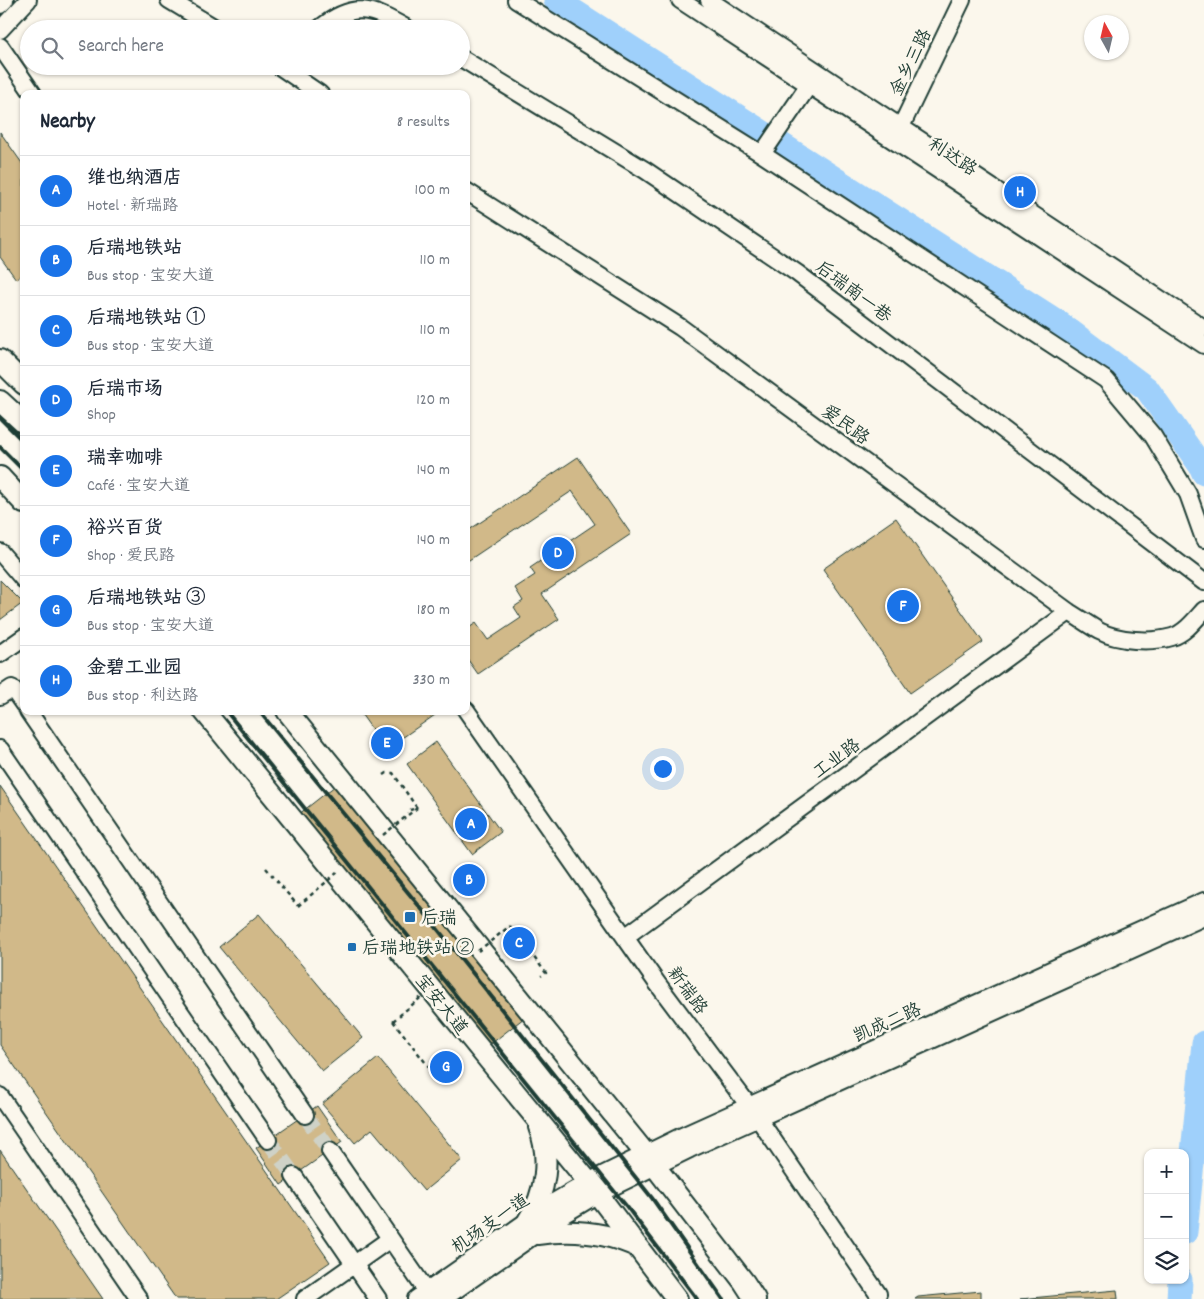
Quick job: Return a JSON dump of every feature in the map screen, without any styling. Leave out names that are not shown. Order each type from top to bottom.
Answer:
[{"type":"main road","points":[[0,360],[20,380]]},
{"type":"main road","points":[[0,401],[20,419]]},
{"type":"main road","points":[[0,477],[20,500]]},
{"type":"main road","points":[[0,497],[20,514]]},
{"type":"main road","name":"宝安大道","points":[[207,715],[593,1188],[677,1299]]},
{"type":"main road","points":[[290,715],[650,1160],[749,1291],[758,1299]]},
{"type":"main road","points":[[534,1116],[544,1140],[545,1175],[532,1227],[566,1232],[594,1233],[616,1238],[639,1249],[670,1299]]},
{"type":"street","points":[[0,5],[5,0]]},
{"type":"street","points":[[0,30],[28,0]]},
{"type":"street","points":[[169,0],[202,20]]},
{"type":"street","points":[[516,0],[762,154],[1106,380],[1153,436],[1188,494],[1204,539]]},
{"type":"street","name":"利达路","points":[[680,0],[809,85],[897,134],[1204,328]]},
{"type":"street","name":"利达路","points":[[709,0],[897,134],[1204,345]]},
{"type":"street","name":"金乡三路","points":[[897,134],[962,0]]},
{"type":"street","points":[[327,20],[350,6],[369,7],[392,20]]},
{"type":"street","points":[[0,46],[30,90]]},
{"type":"street","name":"后瑞南一巷","points":[[470,63],[645,170],[797,273],[1204,582]]},
{"type":"street","points":[[295,75],[315,90]]},
{"type":"street","points":[[762,154],[809,85]]},
{"type":"street","name":"爱民路","points":[[470,194],[680,327],[1069,612],[1100,632],[1125,640],[1149,640],[1172,637],[1190,626],[1204,610]]},
{"type":"street","points":[[0,552],[20,575]]},
{"type":"street","name":"工业路","points":[[626,937],[1069,612]]},
{"type":"street","points":[[0,654],[20,641]]},
{"type":"street","points":[[6,692],[20,703]]},
{"type":"street","points":[[31,715],[305,1115]]},
{"type":"street","name":"新瑞路","points":[[470,715],[626,937],[753,1112],[878,1294]]},
{"type":"street","points":[[0,748],[268,1140]]},
{"type":"street","name":"凯成二路","points":[[593,1188],[753,1112],[1198,912]]},
{"type":"street","points":[[0,1096],[139,1299]]},
{"type":"street","points":[[330,1151],[390,1239],[425,1296]]},
{"type":"street","points":[[294,1176],[378,1299]]},
{"type":"street","name":"机场支一道","points":[[425,1296],[593,1188]]},
{"type":"street","name":"机场支一道","points":[[443,1299],[532,1227]]},
{"type":"street","points":[[304,1299],[390,1239]]},
{"type":"path","points":[[384,775],[393,773],[417,808]]},
{"type":"path","points":[[410,810],[417,808]]},
{"type":"path","points":[[383,835],[417,808]]},
{"type":"path","points":[[266,868],[298,906],[338,872]]},
{"type":"path","points":[[478,951],[510,926],[546,973],[541,976]]},
{"type":"path","points":[[429,1067],[392,1021],[432,988]]},
{"type":"building","points":[[0,132],[20,160],[20,276],[16,279],[0,257]]},
{"type":"building","points":[[578,457],[631,534],[542,594],[559,619],[478,674],[470,663],[470,627],[476,623],[488,640],[521,618],[514,607],[523,601],[515,588],[535,575],[530,568],[595,524],[572,491],[470,559],[470,529]]},
{"type":"building","points":[[896,518],[983,642],[910,693],[823,569]]},
{"type":"building","points":[[0,580],[20,600],[20,605],[0,620]]},
{"type":"building","points":[[362,715],[435,715],[386,749]]},
{"type":"building","points":[[436,742],[501,832],[472,854],[407,764]]},
{"type":"building","name":"后瑞","points":[[340,782],[529,1014],[483,1050],[294,818]]},
{"type":"building","points":[[0,786],[330,1262],[276,1299],[176,1299],[0,1045]]},
{"type":"building","points":[[259,914],[363,1038],[322,1071],[219,947]]},
{"type":"building","points":[[378,1058],[462,1160],[424,1191],[372,1129],[355,1143],[322,1104]]},
{"type":"building","points":[[317,1106],[342,1142],[281,1185],[256,1148]]},
{"type":"building","points":[[0,1150],[103,1299],[0,1299]]},
{"type":"building","points":[[1117,1290],[1118,1299],[1020,1299]]},
{"type":"building","points":[[981,1291],[981,1299],[915,1299],[918,1297]]},
{"type":"waterway","points":[[556,0],[1059,323],[1147,389],[1204,473]]},
{"type":"waterway","points":[[1189,1194],[1204,1043]]},
{"type":"waterway","points":[[1179,1299],[1180,1284]]},
{"type":"tunnel","points":[[305,1115],[330,1151]]},
{"type":"tunnel","points":[[268,1140],[294,1176]]},
{"type":"railway","points":[[0,418],[20,438]]},
{"type":"railway","points":[[0,447],[20,467]]},
{"type":"railway","points":[[229,715],[627,1207],[697,1299]]},
{"type":"railway","points":[[262,715],[420,907],[652,1198],[723,1299]]},
{"type":"place","name":"金碧工业园","points":[[1020,192]]},
{"type":"place","name":"后瑞市场","points":[[558,553]]},
{"type":"place","name":"裕兴百货","points":[[903,606]]},
{"type":"place","name":"瑞幸咖啡","points":[[387,743]]},
{"type":"place","name":"维也纳酒店","points":[[471,824]]},
{"type":"place","name":"后瑞地铁站","points":[[469,880]]},
{"type":"place","name":"后瑞","points":[[410,917]]},
{"type":"place","name":"后瑞地铁站 ①","points":[[519,943]]},
{"type":"place","name":"后瑞地铁站 ②","points":[[352,947]]},
{"type":"place","name":"后瑞地铁站 ③","points":[[446,1067]]}]
